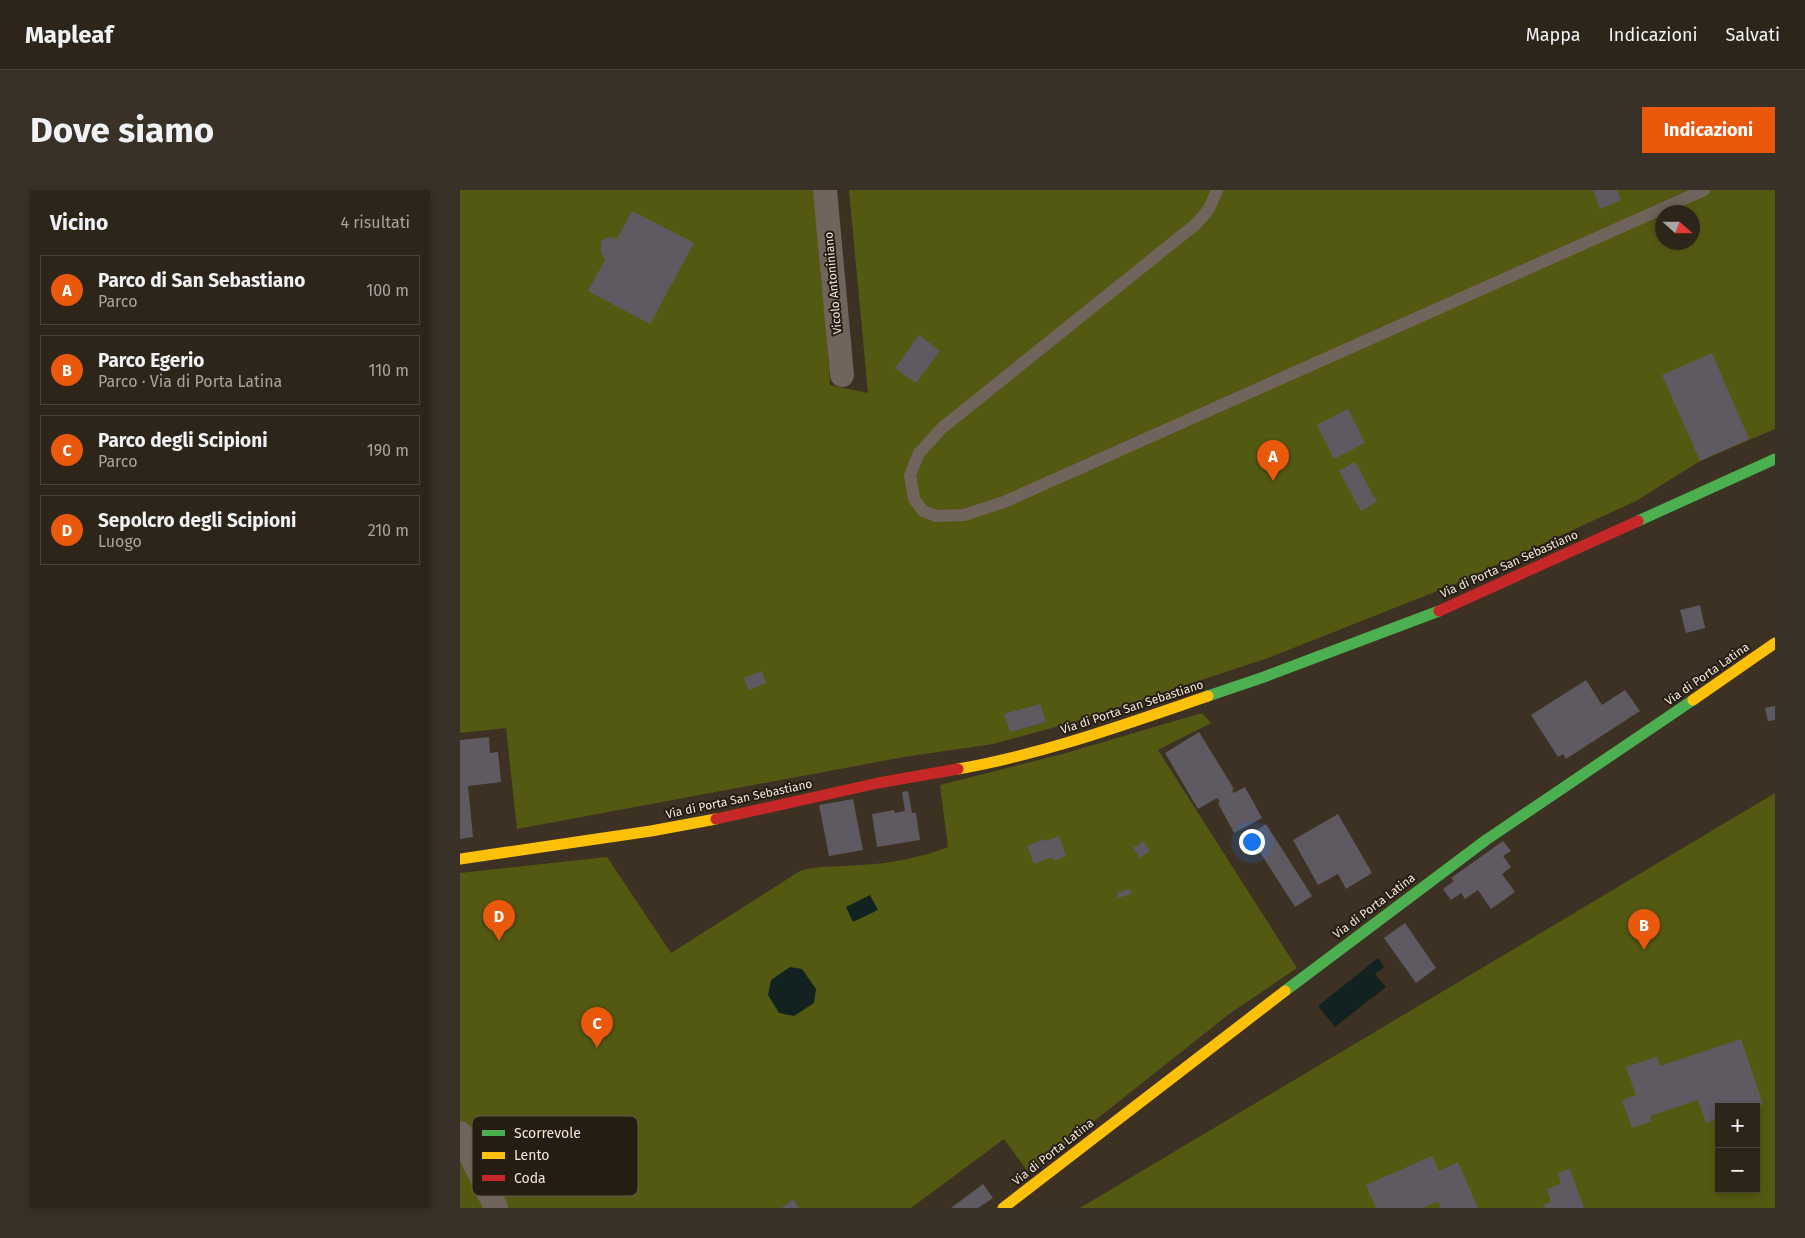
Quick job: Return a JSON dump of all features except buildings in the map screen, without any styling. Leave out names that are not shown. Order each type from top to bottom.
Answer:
[{"type":"street","name":"Vicolo Antoniniano","points":[[824,190],[842,376]]},
{"type":"street","name":"Via di Porta San Sebastiano","points":[[460,859],[650,831],[719,818],[878,784],[993,763],[1106,731],[1264,677],[1439,611],[1775,459]]},
{"type":"street","name":"Via di Porta Latina","points":[[1003,1208],[1328,957],[1486,840],[1775,643]]},
{"type":"street","points":[[460,1133],[472,1158]]},
{"type":"street","points":[[490,1196],[496,1208]]},
{"type":"lane","points":[[1216,190],[1209,209],[1196,224],[942,428],[919,453],[910,475],[914,499],[924,511],[936,516],[964,515],[1004,502],[1704,190]]},
{"type":"green space","points":[[460,190],[817,190],[830,385],[868,393],[849,190],[1775,190],[1775,429],[1700,461],[1636,501],[1455,584],[1268,658],[1074,722],[993,744],[904,757],[517,829],[506,728],[460,733]]},
{"type":"green space","points":[[1202,713],[1211,723],[1158,750],[1297,968],[1229,1014],[1029,1173],[1004,1139],[911,1208],[799,1208],[793,1199],[781,1208],[460,1208],[460,873],[607,857],[671,953],[800,871],[822,867],[894,862],[948,847],[940,785],[1066,753]]},
{"type":"green space","points":[[1775,793],[1775,1208],[1080,1208]]},
{"type":"shaded area","points":[[870,895],[878,910],[853,922],[846,907]]},
{"type":"shaded area","points":[[1378,958],[1384,967],[1375,974],[1386,987],[1335,1027],[1318,1006]]},
{"type":"shaded area","points":[[790,967],[802,969],[816,989],[814,1003],[794,1016],[779,1013],[768,995],[771,980]]},
{"type":"traffic: fast","points":[[1638,521],[1775,459]]},
{"type":"traffic: fast","points":[[1208,696],[1264,677],[1439,611]]},
{"type":"traffic: fast","points":[[1285,991],[1486,840],[1693,700]]},
{"type":"traffic: slow","points":[[1693,700],[1775,643]]},
{"type":"traffic: slow","points":[[958,769],[1053,747],[1208,696]]},
{"type":"traffic: slow","points":[[460,859],[651,831],[716,819]]},
{"type":"traffic: slow","points":[[1003,1208],[1285,991]]},
{"type":"traffic: jam","points":[[1439,611],[1638,521]]},
{"type":"traffic: jam","points":[[716,819],[878,783],[958,769]]},
{"type":"place","name":"Parco di San Sebastiano","points":[[1273,481]]},
{"type":"place","name":"Sepolcro degli Scipioni","points":[[499,941]]},
{"type":"place","name":"Parco Egerio","points":[[1644,950]]},
{"type":"place","name":"Parco degli Scipioni","points":[[597,1048]]}]
